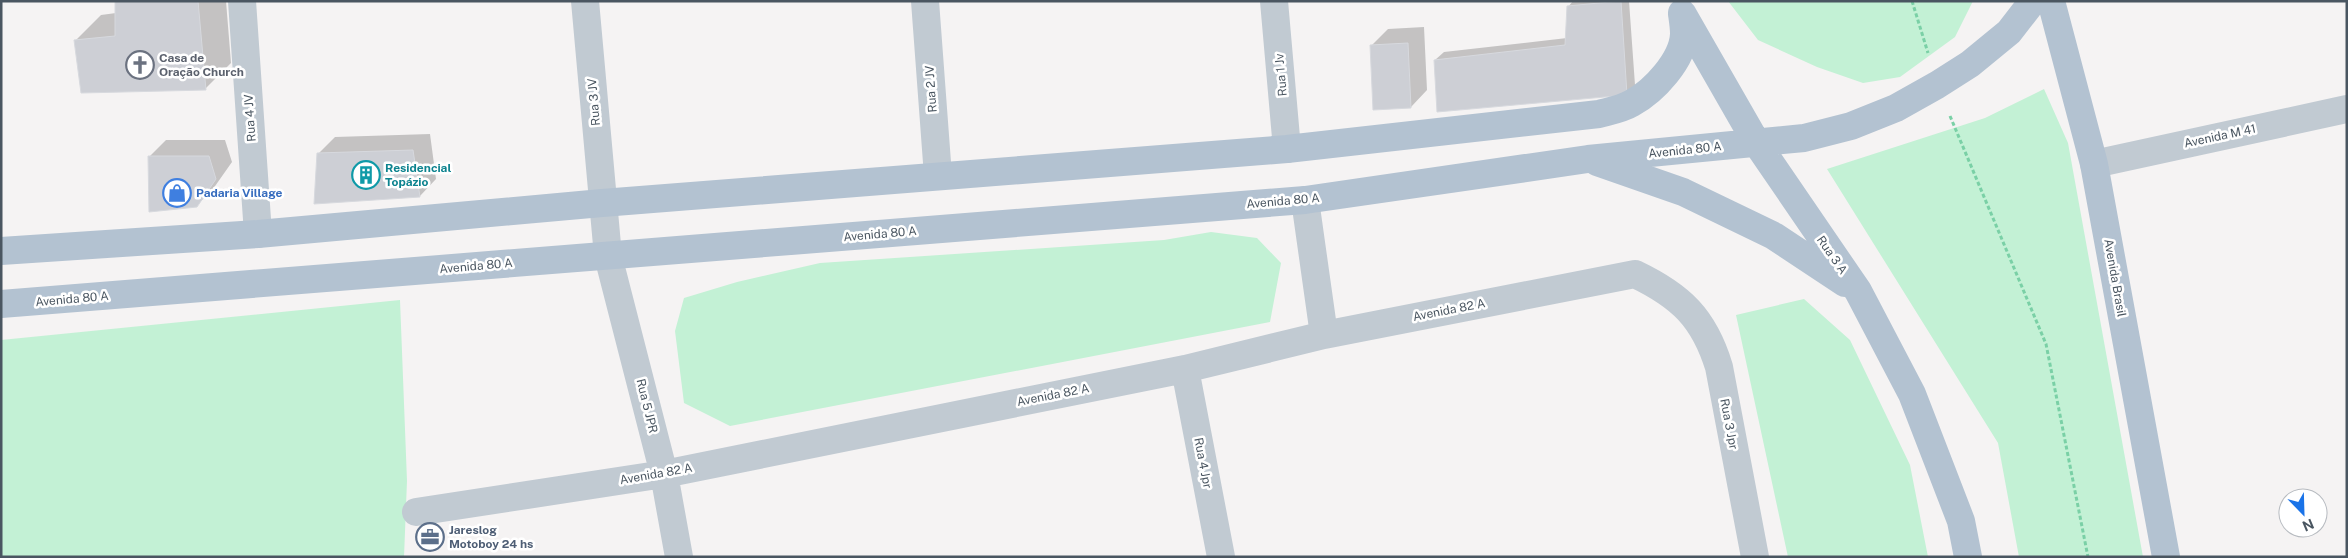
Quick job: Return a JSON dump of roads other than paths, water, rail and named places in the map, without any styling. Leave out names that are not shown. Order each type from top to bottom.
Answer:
[{"type":"main road","name":"Avenida 80 A","points":[[1,304],[1305,200],[1588,159],[1804,138],[1851,126],[1896,108],[1937,84],[1970,64],[2009,32],[2033,1]]},
{"type":"main road","name":"Avenida Brasil","points":[[2051,1],[2094,164],[2166,557]]},
{"type":"main road","points":[[1,251],[258,234],[602,203],[1287,149],[1599,114],[1616,110],[1632,103],[1647,93],[1670,68],[1684,36],[1681,8]]},
{"type":"main road","name":"Rua 3 A","points":[[1681,8],[1756,142],[1858,291],[1912,394],[1962,522],[1968,557]]},
{"type":"main road","points":[[1588,159],[1683,192],[1774,236],[1858,291]]},
{"type":"street","name":"Rua 4 JV","points":[[242,1],[258,234]]},
{"type":"street","name":"Rua 3 JV","points":[[585,1],[608,256]]},
{"type":"street","name":"Rua 2 JV","points":[[925,1],[938,176]]},
{"type":"street","name":"Rua 1 Jv","points":[[1274,1],[1287,149]]},
{"type":"street","name":"Avenida M 41","points":[[2094,164],[2347,109]]},
{"type":"street","points":[[1305,200],[1324,335]]},
{"type":"street","name":"Rua 5 JPR","points":[[608,256],[664,474],[679,557]]},
{"type":"street","name":"Avenida 82 A","points":[[416,512],[664,474],[1185,369],[1324,335],[1635,274],[1666,289],[1681,302]]},
{"type":"street","name":"Rua 3 Jpr","points":[[1681,302],[1705,331],[1719,367],[1754,557]]},
{"type":"street","name":"Rua 4 Jpr","points":[[1185,369],[1221,557]]},
{"type":"place","name":"Casa de Oração Church","points":[[140,65]]},
{"type":"place","name":"Residencial Topázio","points":[[366,175]]},
{"type":"place","name":"Padaria Village","points":[[177,193]]},
{"type":"place","name":"Jareslog Motoboy 24 hs","points":[[430,537]]}]
